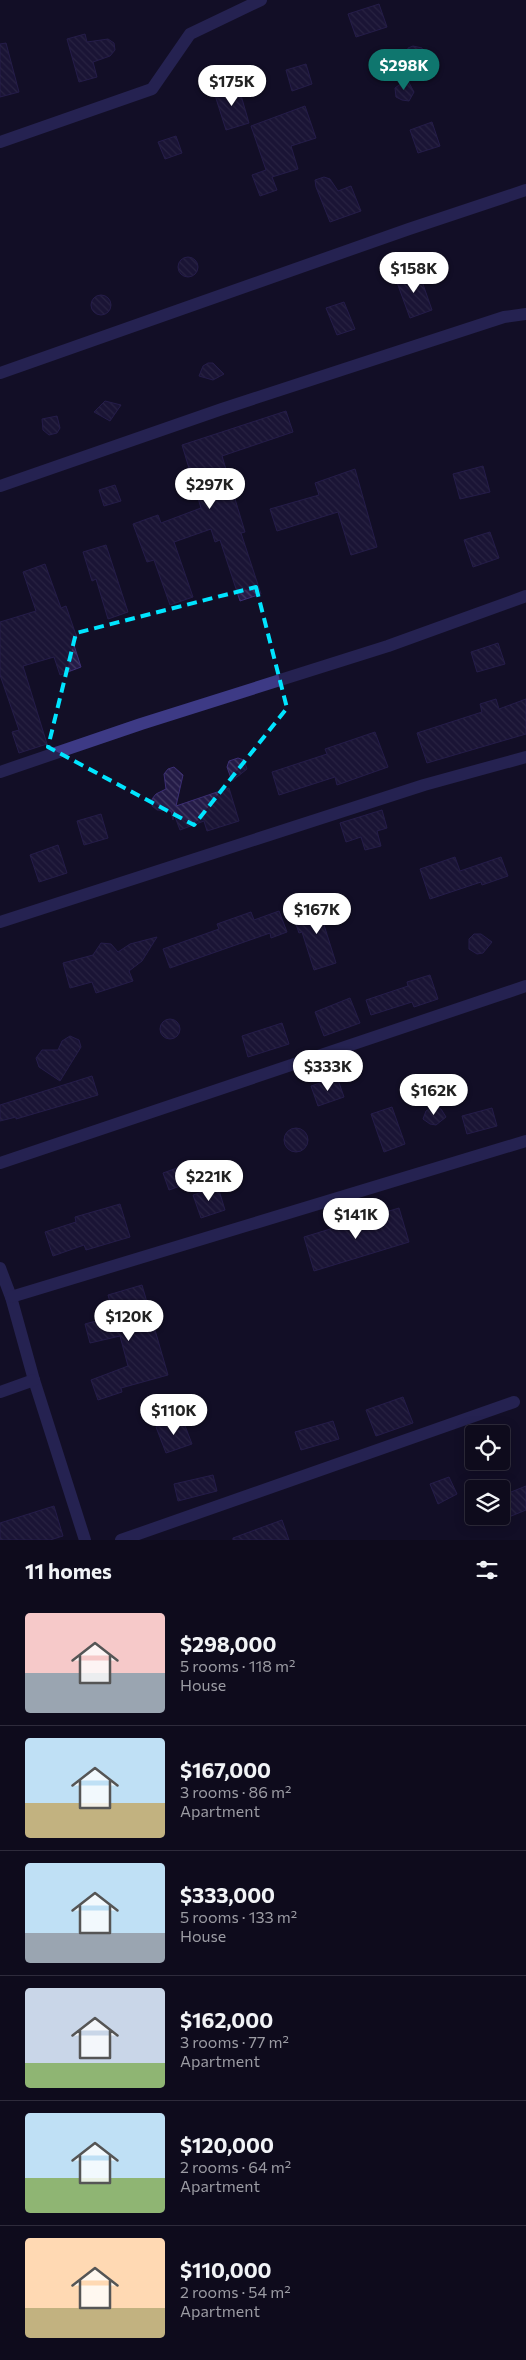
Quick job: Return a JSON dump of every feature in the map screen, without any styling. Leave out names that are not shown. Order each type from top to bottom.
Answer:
[{"type":"street","points":[[0,142],[152,89],[190,34],[261,0]]},
{"type":"street","points":[[0,373],[409,229],[526,190]]},
{"type":"street","points":[[0,486],[260,397],[504,317],[526,314]]},
{"type":"street","points":[[0,772],[141,724],[388,646],[526,596]]},
{"type":"street","points":[[0,922],[424,785],[526,758]]},
{"type":"street","points":[[0,1163],[526,986]]},
{"type":"street","points":[[11,1297],[526,1141]]},
{"type":"street","points":[[0,1268],[11,1297],[34,1380],[85,1540]]},
{"type":"street","points":[[0,1392],[34,1380]]},
{"type":"street","points":[[121,1540],[514,1402]]},
{"type":"highlighted area","points":[[256,587],[287,708],[194,825],[48,747],[76,633]]},
{"type":"building","points":[[379,4],[387,27],[356,37],[348,14]]},
{"type":"building","points":[[85,34],[87,42],[108,39],[114,43],[115,50],[110,56],[93,62],[97,77],[79,82],[67,39]]},
{"type":"building","points":[[6,43],[19,92],[0,97],[0,44]]},
{"type":"building","points":[[413,46],[422,48],[425,57],[413,69],[406,55],[408,48]]},
{"type":"building","points":[[306,64],[312,84],[292,91],[286,70]]},
{"type":"building","points":[[407,79],[414,92],[409,101],[396,97],[395,88]]},
{"type":"building","points":[[238,85],[249,123],[226,130],[214,92]]},
{"type":"building","points":[[305,106],[316,138],[291,146],[298,169],[272,177],[277,190],[260,196],[252,175],[266,170],[251,126]]},
{"type":"building","points":[[432,122],[440,146],[418,153],[410,130]]},
{"type":"building","points":[[176,136],[182,153],[165,159],[158,142]]},
{"type":"building","points":[[324,177],[330,179],[338,191],[351,186],[361,211],[330,222],[315,180]]},
{"type":"building","points":[[188,257],[195,260],[198,267],[195,274],[188,277],[181,274],[178,267],[181,260]]},
{"type":"building","points":[[418,270],[432,310],[410,318],[395,277]]},
{"type":"building","points":[[101,295],[108,298],[111,305],[108,312],[101,315],[94,312],[91,305],[94,298]]},
{"type":"building","points":[[344,302],[355,329],[337,335],[326,308]]},
{"type":"building","points":[[213,363],[224,374],[213,380],[199,376],[203,366]]},
{"type":"building","points":[[105,401],[121,405],[110,421],[94,412]]},
{"type":"building","points":[[286,411],[293,432],[222,456],[245,532],[241,533],[261,594],[240,601],[220,540],[215,542],[211,529],[174,542],[193,597],[170,605],[154,560],[147,562],[133,524],[158,515],[161,523],[201,508],[182,445]]},
{"type":"building","points":[[57,416],[60,428],[57,433],[49,435],[43,430],[42,419]]},
{"type":"building","points":[[483,466],[490,492],[460,499],[453,474]]},
{"type":"building","points":[[355,469],[377,547],[351,555],[338,512],[277,531],[270,509],[319,495],[315,483]]},
{"type":"building","points":[[115,485],[121,501],[104,506],[99,490]]},
{"type":"building","points":[[490,532],[499,558],[473,567],[464,540]]},
{"type":"building","points":[[106,545],[128,612],[108,619],[96,579],[92,581],[83,552]]},
{"type":"building","points":[[45,564],[61,608],[66,606],[77,638],[72,639],[81,667],[60,675],[54,657],[23,666],[47,744],[19,753],[12,732],[19,730],[0,675],[0,622],[36,611],[23,572]]},
{"type":"building","points":[[498,643],[505,664],[477,672],[471,652]]},
{"type":"building","points":[[496,699],[499,709],[526,699],[526,734],[427,763],[417,733],[482,712],[480,704]]},
{"type":"building","points":[[375,732],[388,767],[337,785],[335,777],[279,795],[272,772],[327,754],[325,749]]},
{"type":"building","points":[[238,758],[244,760],[247,769],[232,781],[227,767],[229,761]]},
{"type":"building","points":[[174,767],[183,775],[176,806],[229,788],[239,821],[207,831],[204,821],[180,830],[174,814],[173,820],[171,811],[157,810],[152,806],[152,799],[156,794],[166,789],[164,774],[168,769]]},
{"type":"building","points":[[382,810],[387,828],[377,831],[381,846],[365,850],[361,837],[346,842],[340,823]]},
{"type":"building","points":[[101,814],[108,838],[84,845],[77,821]]},
{"type":"building","points":[[58,845],[67,873],[39,882],[30,855]]},
{"type":"building","points":[[455,857],[460,871],[501,857],[508,876],[482,885],[481,882],[430,899],[420,869]]},
{"type":"building","points":[[328,904],[334,921],[324,925],[336,963],[314,970],[302,932],[299,933],[293,916]]},
{"type":"building","points":[[279,911],[287,932],[271,938],[270,933],[170,968],[163,949],[219,929],[217,924],[251,912],[254,920]]},
{"type":"building","points":[[474,934],[481,934],[492,942],[483,953],[477,954],[469,949],[469,939]]},
{"type":"building","points":[[157,937],[142,961],[129,971],[133,981],[96,993],[92,982],[70,988],[63,963],[93,955],[101,943],[111,944],[118,952],[130,944]]},
{"type":"building","points":[[430,975],[438,999],[414,1007],[412,1002],[371,1015],[366,1000],[408,986],[407,982]]},
{"type":"building","points":[[350,998],[360,1023],[324,1036],[315,1012]]},
{"type":"building","points":[[166,1019],[174,1019],[180,1025],[180,1033],[174,1039],[166,1039],[160,1033],[160,1025]]},
{"type":"building","points":[[282,1023],[289,1044],[248,1057],[242,1036]]},
{"type":"building","points":[[70,1036],[79,1040],[81,1047],[60,1081],[39,1067],[36,1058],[42,1050],[58,1050],[62,1041]]},
{"type":"building","points":[[92,1076],[98,1095],[16,1119],[16,1117],[0,1121],[0,1105]]},
{"type":"building","points":[[337,1077],[344,1097],[318,1106],[311,1086]]},
{"type":"building","points":[[433,1106],[441,1109],[446,1117],[436,1125],[430,1124],[423,1119],[426,1111]]},
{"type":"building","points":[[392,1107],[405,1144],[384,1152],[371,1114]]},
{"type":"building","points":[[492,1108],[497,1126],[467,1134],[462,1116]]},
{"type":"building","points":[[296,1128],[301,1129],[307,1135],[307,1145],[301,1151],[296,1152],[291,1151],[285,1145],[284,1140],[285,1135],[291,1129]]},
{"type":"building","points":[[180,1167],[186,1184],[169,1190],[163,1173]]},
{"type":"building","points":[[218,1187],[225,1210],[201,1218],[193,1195]]},
{"type":"building","points":[[120,1204],[130,1237],[86,1250],[84,1245],[53,1256],[45,1232],[76,1222],[75,1217]]},
{"type":"building","points":[[399,1208],[409,1242],[314,1271],[304,1237]]},
{"type":"building","points":[[142,1285],[168,1375],[121,1388],[122,1392],[98,1400],[91,1380],[128,1366],[120,1336],[90,1343],[85,1324],[114,1316],[108,1295]]},
{"type":"building","points":[[403,1397],[413,1423],[376,1436],[366,1410]]},
{"type":"building","points":[[182,1418],[192,1444],[166,1453],[156,1427]]},
{"type":"building","points":[[333,1421],[339,1439],[301,1450],[295,1432]]},
{"type":"building","points":[[213,1475],[217,1491],[178,1501],[174,1484]]},
{"type":"building","points":[[449,1477],[457,1494],[438,1504],[430,1484]]},
{"type":"building","points":[[526,1486],[526,1510],[510,1516],[510,1492]]},
{"type":"building","points":[[54,1506],[63,1536],[50,1540],[0,1540],[0,1523]]},
{"type":"building","points":[[282,1520],[289,1540],[233,1540],[233,1538]]}]
